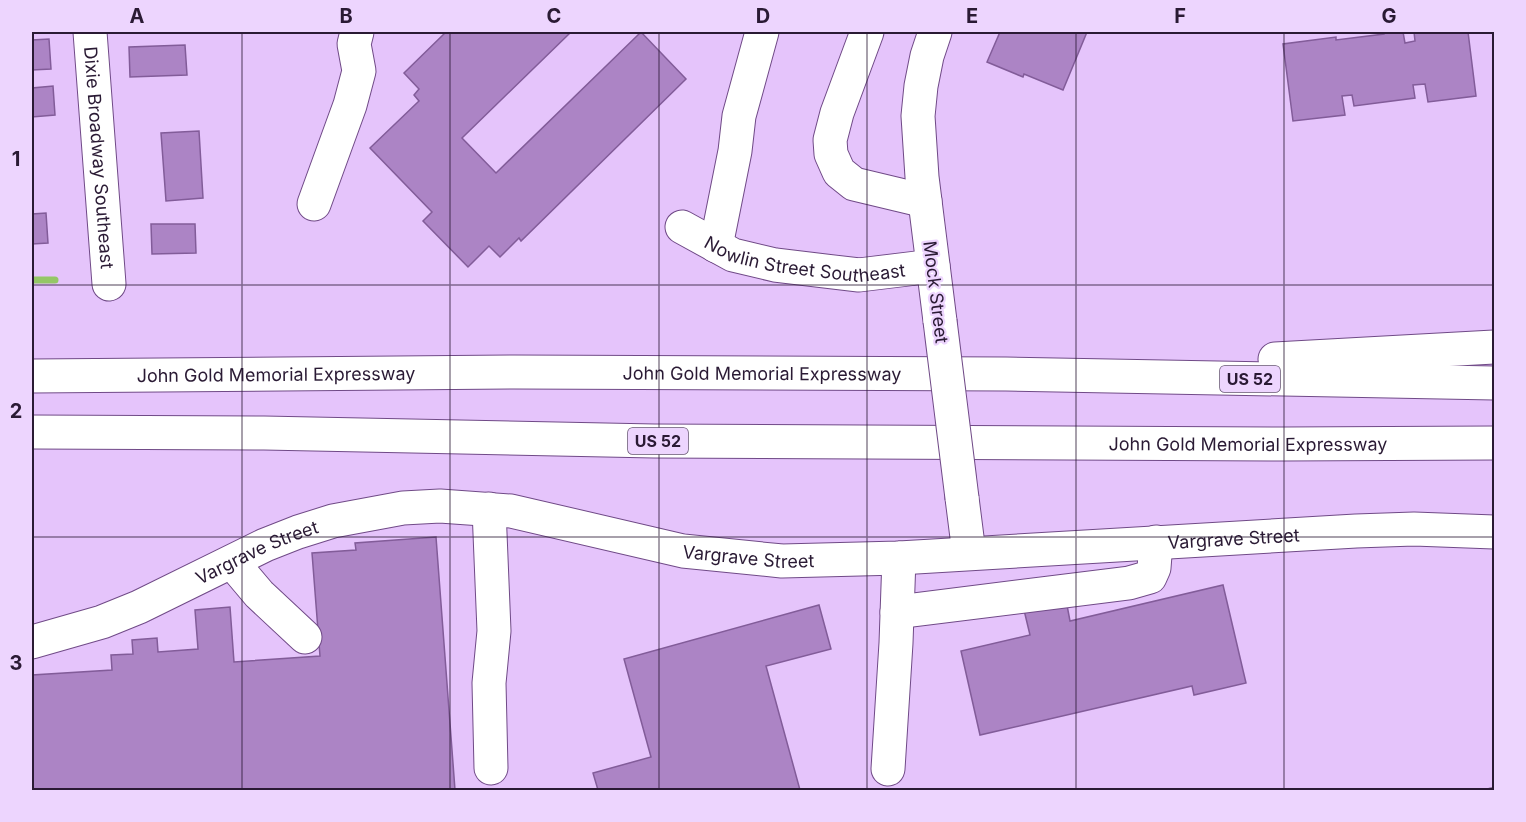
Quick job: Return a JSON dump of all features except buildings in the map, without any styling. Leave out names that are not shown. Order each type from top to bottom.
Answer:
[{"type":"main road","name":"Dixie Broadway Southeast","points":[[90,32],[109,284]]},
{"type":"main road","points":[[314,204],[350,105],[359,71],[354,44],[357,32]]},
{"type":"main road","points":[[716,246],[735,151],[739,116],[762,32]]},
{"type":"main road","points":[[867,32],[837,113],[830,140],[831,154],[839,172],[854,184],[925,201]]},
{"type":"main road","name":"Mock Street","points":[[935,32],[927,56],[918,116],[925,201],[969,553]]},
{"type":"main road","name":"Nowlin Street Southeast","points":[[682,226],[733,255],[755,261],[859,275],[933,266]]},
{"type":"main road","points":[[1006,374],[1494,347]]},
{"type":"main road","name":"John Gold Memorial Expressway","points":[[33,376],[514,372],[1006,374],[1494,383]]},
{"type":"main road","name":"John Gold Memorial Expressway","points":[[32,432],[276,433],[654,441],[1494,443]]},
{"type":"main road","points":[[1284,444],[1494,465]]},
{"type":"main road","name":"Vargrave Street","points":[[32,642],[102,622],[177,590],[265,545],[298,532],[368,513],[404,508],[440,506],[489,509],[542,518],[683,551],[782,561],[899,558],[969,553],[1155,555],[1356,531],[1414,529],[1494,532]]},
{"type":"main road","points":[[489,509],[495,631],[489,683],[491,768]]},
{"type":"main road","points":[[897,612],[1129,583],[1150,577],[1155,555]]},
{"type":"main road","points":[[888,769],[899,558]]},
{"type":"main road","points":[[232,562],[259,594],[304,638]]},
{"type":"waterway","points":[[32,280],[55,280]]},
{"type":"railway","points":[[1489,790],[1494,789]]}]
